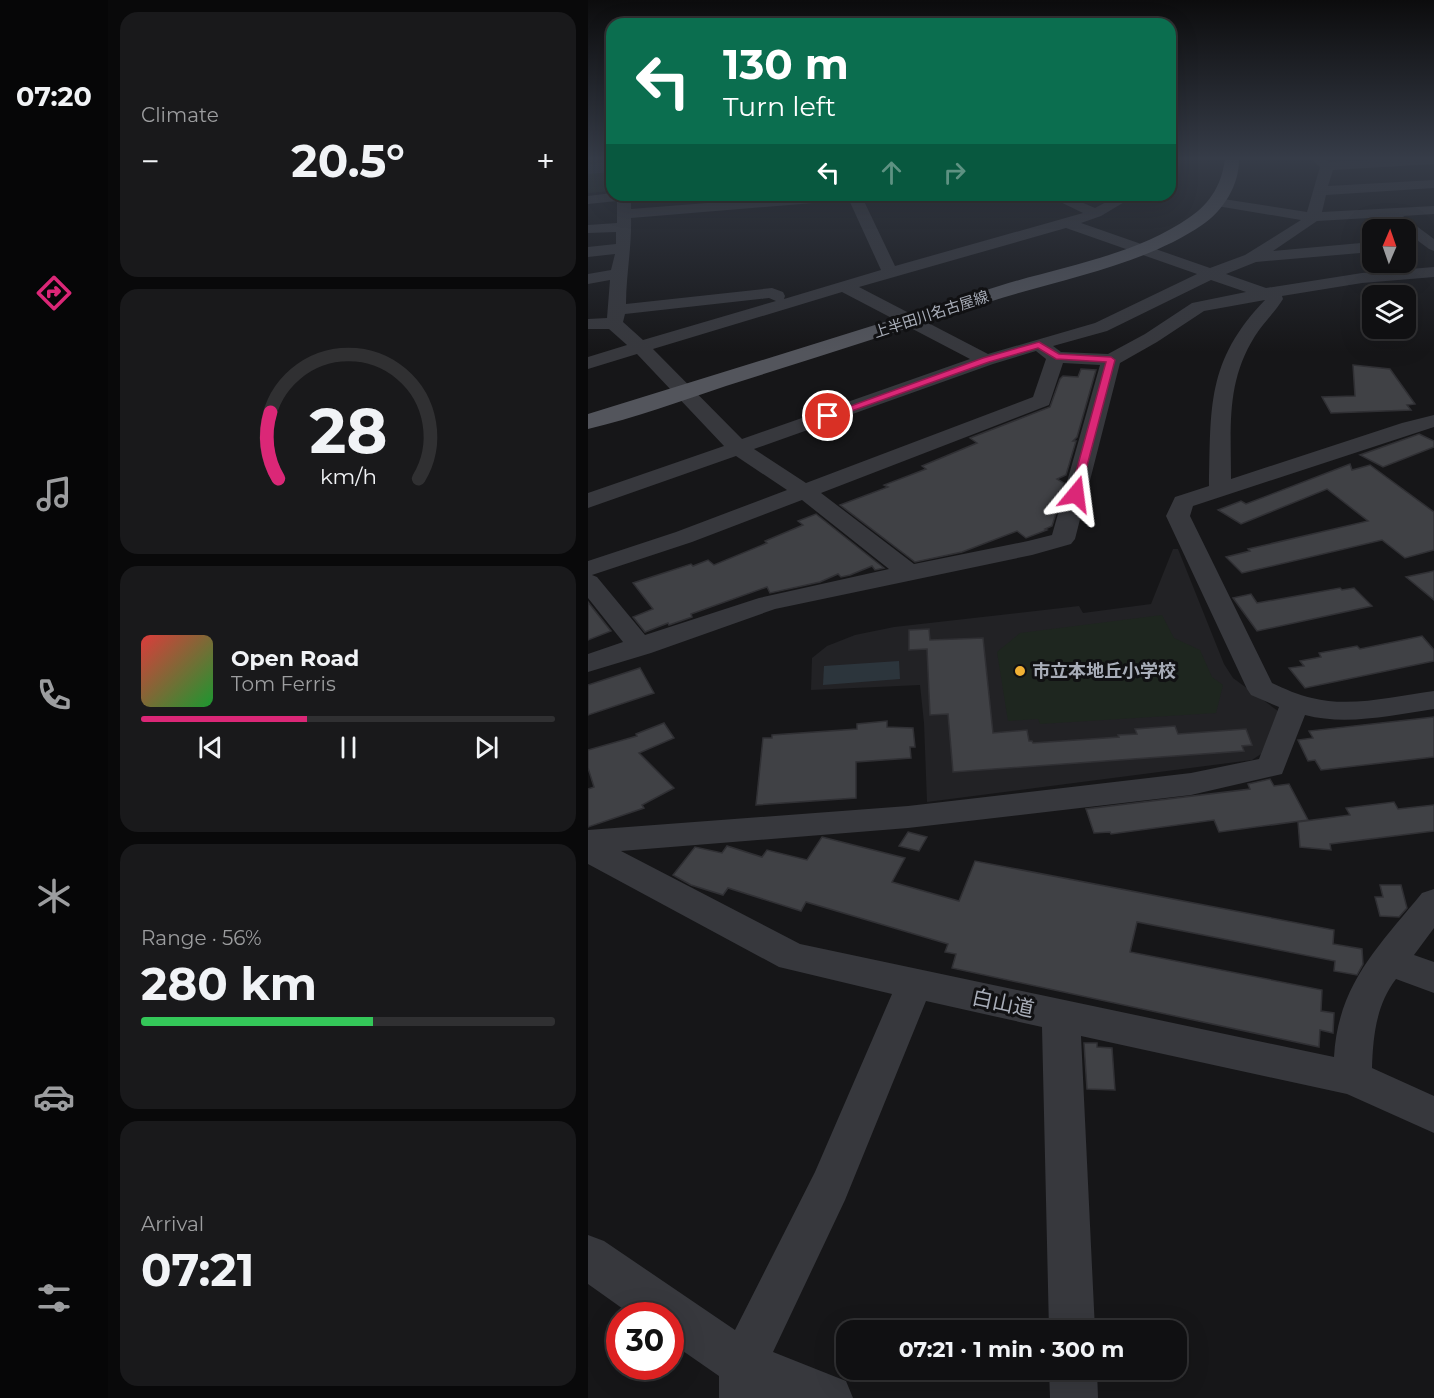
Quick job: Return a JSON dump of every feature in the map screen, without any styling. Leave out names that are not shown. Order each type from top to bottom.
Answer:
[{"type":"main road","name":"上半田川名古屋線","points":[[1136,248],[1178,222]]},
{"type":"main road","name":"上半田川名古屋線","points":[[588,422],[907,318],[1136,248],[1192,222]]},
{"type":"main road","name":"上半田川名古屋線","points":[[588,416],[682,390]]},
{"type":"street","points":[[588,229],[619,222]]},
{"type":"street","points":[[625,222],[624,248],[618,273],[616,316],[640,347],[738,448],[804,491],[909,572]]},
{"type":"street","points":[[869,222],[891,274]]},
{"type":"street","points":[[588,501],[986,360],[1101,327],[1210,274],[1251,258],[1307,222]]},
{"type":"street","points":[[1403,222],[1432,244]]},
{"type":"street","points":[[588,363],[844,286],[1067,223],[1265,293],[1275,299],[1268,305],[1243,341],[1225,379],[1220,488]]},
{"type":"street","points":[[1416,245],[1432,244]]},
{"type":"street","points":[[588,252],[624,248]]},
{"type":"street","points":[[1251,258],[1362,249]]},
{"type":"street","points":[[1039,345],[1056,357],[1111,360],[1151,338],[1198,307],[1265,293],[1362,278],[1434,272]]},
{"type":"street","points":[[588,279],[618,273]]},
{"type":"street","points":[[844,286],[986,360]]},
{"type":"street","points":[[588,324],[616,316],[772,293],[789,303]]},
{"type":"street","points":[[588,569],[684,537],[1042,401],[1056,357]]},
{"type":"street","points":[[588,663],[768,603],[909,572],[1017,552],[1063,538],[1111,360]]},
{"type":"street","points":[[1433,422],[1220,488],[1183,502],[1178,516],[1261,689],[1294,703],[1337,710],[1434,700]]},
{"type":"street","points":[[588,582],[641,647]]},
{"type":"street","points":[[588,842],[908,817],[1191,784],[1271,767],[1294,703]]},
{"type":"street","name":"白山道","points":[[588,849],[792,957],[1352,1078],[1434,1114]]},
{"type":"street","points":[[1352,1078],[1354,1034],[1370,985],[1434,902]]},
{"type":"street","points":[[1388,960],[1434,978]]},
{"type":"street","points":[[743,1381],[830,1186],[915,984]]},
{"type":"street","points":[[1061,1015],[1072,1320]]},
{"type":"street","points":[[588,1257],[743,1381],[829,1398]]},
{"type":"street","points":[[1073,1380],[1074,1398]]},
{"type":"shaded area","name":"市立本地丘小学校","points":[[1173,549],[1178,549],[1224,664],[1233,678],[1278,711],[1261,754],[1252,760],[927,802],[920,685],[811,690],[812,658],[827,646],[855,635],[894,627],[1079,606],[1083,613],[1151,604]]},
{"type":"shaded area","points":[[1162,615],[1174,638],[1200,650],[1212,677],[1223,685],[1216,713],[1040,724],[1038,719],[1008,721],[997,652],[1020,633]]},
{"type":"shaded area","points":[[899,661],[900,679],[823,685],[824,666]]},
{"type":"building","points":[[1353,365],[1390,369],[1415,404],[1407,405],[1411,410],[1331,413],[1322,397],[1355,396]]},
{"type":"building","points":[[1081,369],[1096,370],[1077,437],[1073,441],[1076,441],[1066,475],[1057,479],[1064,483],[1060,498],[1051,502],[1058,507],[1052,526],[1045,529],[1047,530],[1026,538],[1017,531],[962,552],[915,562],[840,505],[888,487],[884,485],[926,469],[922,466],[977,443],[970,438],[1050,407],[1060,379],[1063,376],[1078,377]]},
{"type":"building","points":[[1419,434],[1434,441],[1434,447],[1383,467],[1360,455]]},
{"type":"building","points":[[1350,464],[1352,470],[1370,465],[1434,512],[1434,550],[1405,558],[1382,540],[1242,573],[1226,557],[1250,551],[1248,549],[1368,521],[1327,489],[1241,524],[1218,510],[1241,501],[1246,504]]},
{"type":"building","points":[[816,514],[884,568],[875,570],[872,566],[850,575],[841,577],[838,574],[820,582],[770,593],[767,587],[691,614],[692,617],[645,632],[633,617],[653,609],[633,583],[708,560],[714,565],[803,525],[798,521]]},
{"type":"building","points":[[1434,571],[1434,600],[1406,577]]},
{"type":"building","points":[[1340,588],[1342,590],[1354,588],[1372,606],[1257,631],[1233,598],[1251,594],[1257,603]]},
{"type":"building","points":[[588,602],[611,631],[588,640]]},
{"type":"building","points":[[929,629],[930,640],[983,638],[993,733],[1027,730],[1029,741],[1033,743],[1119,737],[1118,735],[1137,734],[1135,729],[1175,726],[1178,734],[1246,729],[1252,745],[1242,746],[1244,751],[953,772],[948,714],[930,715],[927,649],[909,650],[909,630]]},
{"type":"building","points":[[1422,636],[1434,650],[1434,661],[1305,688],[1289,668],[1304,666],[1300,661],[1321,657],[1319,653],[1357,646],[1360,649]]},
{"type":"building","points":[[640,668],[654,693],[588,715],[588,685]]},
{"type":"building","points":[[1434,717],[1434,757],[1321,770],[1315,760],[1308,761],[1298,740],[1313,738],[1309,731]]},
{"type":"building","points":[[887,721],[887,727],[913,728],[915,747],[910,747],[911,758],[856,762],[856,798],[756,805],[763,738],[772,738],[772,735],[857,729],[857,724]]},
{"type":"building","points":[[664,723],[674,738],[639,753],[674,788],[642,805],[644,808],[588,827],[588,789],[594,787],[588,768],[588,750],[637,736],[636,734]]},
{"type":"building","points":[[1270,779],[1274,786],[1289,784],[1308,820],[1219,832],[1214,820],[1111,834],[1110,832],[1094,833],[1086,809],[1250,789],[1248,784]]},
{"type":"building","points":[[1394,802],[1398,809],[1434,805],[1434,831],[1330,844],[1331,850],[1300,847],[1298,822],[1350,815],[1346,808]]},
{"type":"building","points":[[908,832],[927,837],[919,851],[899,846]]},
{"type":"building","points":[[822,837],[905,858],[892,882],[959,901],[975,861],[1334,930],[1333,944],[1362,949],[1363,964],[1357,975],[1334,971],[1335,961],[1137,922],[1130,952],[1322,990],[1321,1011],[1334,1013],[1333,1033],[1320,1030],[1319,1047],[952,968],[956,954],[945,952],[948,944],[806,902],[801,911],[728,888],[723,895],[691,885],[673,875],[695,847],[722,853],[727,846],[762,857],[767,850],[807,860]]},
{"type":"building","points":[[1380,885],[1401,885],[1407,908],[1399,917],[1380,916],[1375,897],[1383,897]]},
{"type":"building","points":[[1084,1043],[1097,1043],[1097,1047],[1112,1048],[1115,1090],[1087,1089]]},
{"type":"place","name":"市立本地丘小学校","points":[[1020,671]]},
{"type":"route","points":[[828,416],[986,360],[1039,345],[1056,357],[1111,360],[1076,494]]}]
